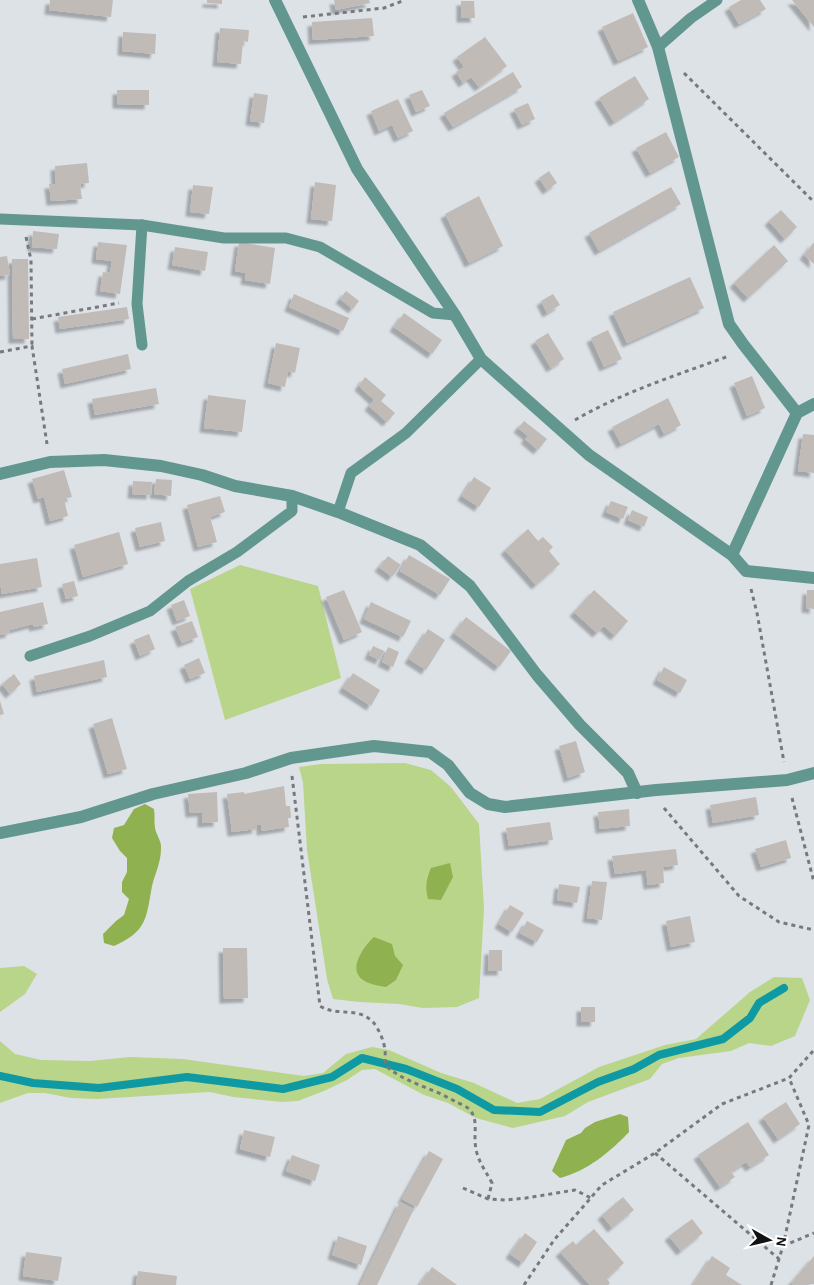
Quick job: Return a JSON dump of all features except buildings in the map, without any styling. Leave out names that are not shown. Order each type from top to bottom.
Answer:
[{"type":"street","points":[[275,0],[286,19],[357,169],[455,316],[481,359],[589,455],[732,555],[746,571],[814,578]]},
{"type":"street","points":[[638,0],[658,47],[730,324],[743,344],[797,413]]},
{"type":"street","points":[[732,555],[797,413],[814,404]]},
{"type":"street","points":[[0,474],[50,462],[104,460],[161,466],[202,475],[235,486],[292,496],[338,512],[420,545],[470,586],[538,675],[580,725],[628,773],[637,793]]},
{"type":"street","points":[[0,833],[81,817],[153,794],[246,773],[290,758],[374,746],[430,752],[448,765],[470,793],[488,804],[505,807],[656,790],[787,780],[814,773]]},
{"type":"lane","points":[[658,47],[691,18],[717,0]]},
{"type":"lane","points":[[0,219],[142,225],[224,238],[286,238],[320,247],[434,314],[455,316]]},
{"type":"lane","points":[[142,225],[137,300],[142,344]]},
{"type":"lane","points":[[338,512],[351,473],[406,433],[481,359]]},
{"type":"lane","points":[[30,656],[90,636],[150,611],[188,581],[237,552],[292,511],[292,496]]},
{"type":"path","points":[[286,19],[384,8],[405,0]]},
{"type":"path","points":[[663,65],[678,67],[814,202]]},
{"type":"path","points":[[25,221],[26,238],[31,260],[32,346],[50,462]]},
{"type":"path","points":[[32,319],[137,300]]},
{"type":"path","points":[[560,429],[594,409],[735,353],[743,344]]},
{"type":"path","points":[[0,352],[32,346]]},
{"type":"path","points":[[746,571],[757,614],[787,780],[814,882]]},
{"type":"path","points":[[283,760],[291,772],[320,1006],[326,1010],[361,1013],[374,1023],[382,1037],[385,1049],[385,1064],[388,1069],[451,1098],[469,1110],[476,1123],[477,1158],[492,1183],[488,1199]]},
{"type":"path","points":[[656,790],[665,809],[739,896],[779,922],[814,930]]},
{"type":"path","points":[[524,1285],[554,1240],[602,1185],[655,1153],[722,1104],[789,1078],[814,1050]]},
{"type":"path","points":[[771,1285],[783,1246],[809,1125],[789,1078]]},
{"type":"path","points":[[655,1153],[778,1259]]},
{"type":"path","points":[[463,1188],[488,1199],[526,1198],[575,1190],[591,1198]]},
{"type":"path","points":[[783,1246],[814,1232]]},
{"type":"green space","points":[[240,565],[318,586],[341,678],[225,720],[190,589]]},
{"type":"green space","points":[[405,763],[431,770],[451,787],[479,824],[484,908],[479,998],[457,1007],[423,1008],[399,1004],[333,999],[327,979],[307,850],[303,783],[299,767],[321,764]]},
{"type":"green space","points":[[145,804],[154,809],[155,828],[161,846],[160,859],[143,923],[133,935],[114,946],[104,943],[103,934],[124,915],[129,899],[122,892],[122,882],[127,872],[127,858],[112,838],[114,828],[124,825],[134,809]]},
{"type":"green space","points":[[450,863],[453,877],[441,900],[428,899],[426,891],[431,868]]},
{"type":"green space","points":[[374,937],[392,944],[395,956],[403,965],[396,980],[386,987],[374,985],[363,980],[358,975],[357,964],[359,958]]},
{"type":"green space","points":[[24,966],[37,974],[25,994],[0,1012],[0,968]]},
{"type":"green space","points":[[774,977],[802,978],[810,1000],[795,1036],[771,1046],[749,1043],[731,1051],[679,1058],[662,1064],[650,1079],[588,1102],[565,1116],[513,1128],[476,1118],[448,1103],[424,1095],[375,1069],[362,1070],[347,1080],[298,1101],[282,1102],[233,1097],[210,1092],[97,1099],[28,1093],[0,1103],[0,1041],[15,1054],[41,1060],[90,1061],[130,1057],[183,1059],[304,1076],[323,1073],[346,1054],[372,1047],[389,1050],[441,1073],[474,1083],[517,1103],[540,1099],[599,1067],[665,1045],[696,1039],[750,992]]},
{"type":"green space","points":[[620,1114],[628,1117],[629,1132],[614,1147],[589,1166],[570,1175],[560,1178],[552,1171],[566,1140],[581,1133],[595,1122]]},
{"type":"waterway","points":[[0,1076],[33,1083],[99,1088],[187,1077],[283,1089],[332,1077],[362,1058],[406,1069],[457,1089],[494,1110],[540,1112],[598,1082],[634,1069],[659,1055],[723,1039],[750,1018],[759,1003],[784,988]]}]
